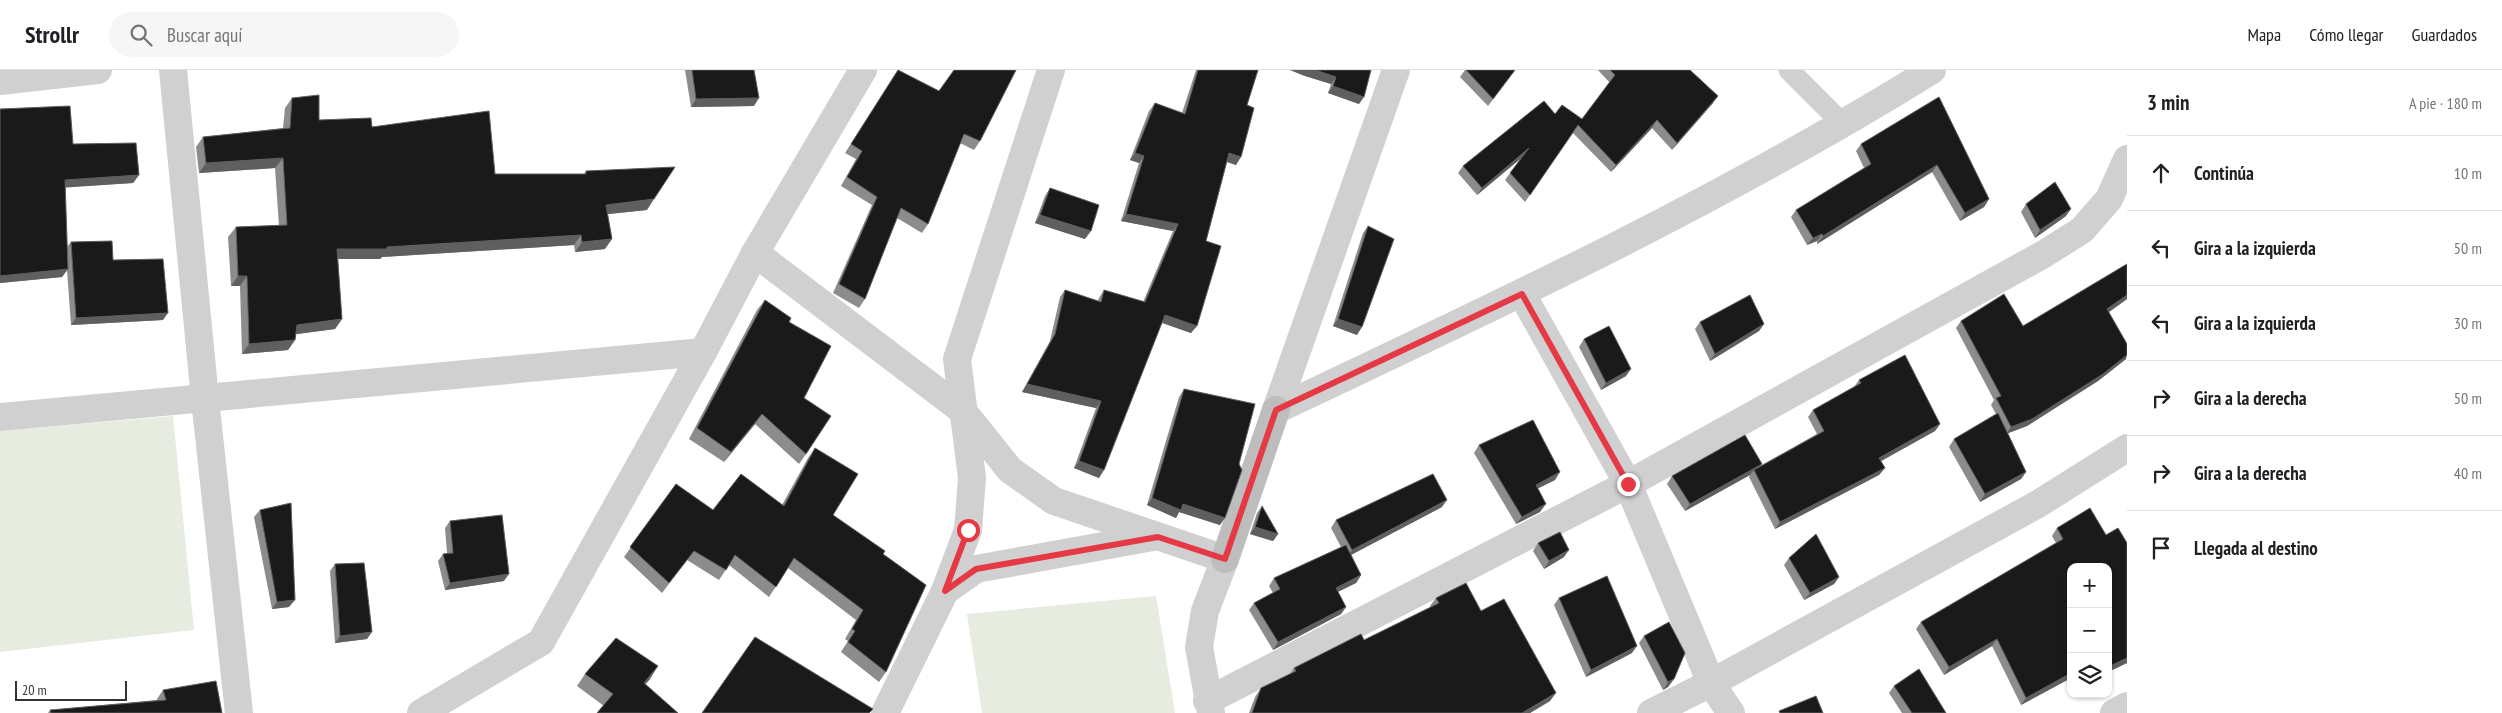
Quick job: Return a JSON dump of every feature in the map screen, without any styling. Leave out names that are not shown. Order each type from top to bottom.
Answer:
[{"type":"street","points":[[0,81],[98,70]]},
{"type":"street","points":[[173,70],[205,399],[239,713]]},
{"type":"street","points":[[421,713],[541,642],[703,352],[755,253],[863,70]]},
{"type":"street","points":[[885,713],[945,591],[968,530],[972,478],[957,360],[1051,70]]},
{"type":"street","points":[[1396,70],[1225,559],[1205,611],[1198,648],[1209,707],[1628,484],[2044,254],[2082,230],[2109,199],[2127,159]]},
{"type":"street","points":[[1276,410],[1522,294],[1844,125],[1932,70]]},
{"type":"street","points":[[755,253],[962,410],[1010,470],[1054,501],[1225,559]]},
{"type":"street","points":[[1522,294],[1628,484],[1711,683],[1731,713]]},
{"type":"street","points":[[0,417],[703,352]]},
{"type":"street","points":[[1651,713],[1711,683],[2038,504],[2127,448]]},
{"type":"street","points":[[945,591],[976,569],[1158,537]]},
{"type":"street","points":[[2114,713],[2127,706]]},
{"type":"lane","points":[[1790,70],[1844,125]]},
{"type":"shaded area","points":[[173,416],[194,630],[0,652],[0,431]]},
{"type":"shaded area","points":[[1156,596],[1175,713],[982,713],[967,614]]},
{"type":"building","points":[[692,70],[754,70],[759,98],[696,99]]},
{"type":"building","points":[[898,70],[939,91],[954,70],[1016,70],[980,141],[964,134],[928,224],[901,208],[865,299],[839,284],[877,197],[847,177],[862,151],[851,144]]},
{"type":"building","points":[[1198,70],[1258,70],[1247,105],[1254,108],[1241,157],[1229,153],[1206,241],[1221,246],[1197,326],[1165,315],[1104,470],[1079,461],[1101,401],[1027,384],[1055,334],[1065,290],[1101,302],[1104,290],[1145,302],[1178,224],[1126,214],[1144,156],[1135,153],[1155,103],[1185,114]]},
{"type":"building","points":[[1315,70],[1371,70],[1364,97],[1333,86],[1336,77]]},
{"type":"building","points":[[1466,70],[1515,70],[1493,99]]},
{"type":"building","points":[[1610,70],[1690,70],[1718,96],[1677,143],[1657,120],[1616,165],[1578,125],[1530,195],[1510,173],[1529,148],[1482,188],[1463,166],[1544,101],[1555,114],[1562,105],[1582,119],[1615,75]]},
{"type":"building","points":[[319,95],[319,120],[371,118],[372,127],[489,111],[495,174],[586,174],[586,171],[675,167],[654,199],[606,205],[612,239],[582,242],[581,235],[387,247],[387,249],[337,249],[342,319],[297,325],[295,340],[249,344],[247,276],[238,276],[236,227],[287,225],[283,158],[206,163],[203,137],[290,128],[292,98]]},
{"type":"building","points":[[1939,97],[1989,199],[1965,213],[1937,165],[1823,236],[1822,234],[1813,238],[1796,210],[1871,164],[1861,144]]},
{"type":"building","points":[[70,106],[73,144],[136,143],[139,175],[65,180],[68,269],[0,276],[0,109]]},
{"type":"building","points":[[2055,182],[2071,209],[2040,230],[2026,204]]},
{"type":"building","points":[[1050,188],[1099,205],[1091,231],[1040,215]]},
{"type":"building","points":[[1368,226],[1394,239],[1362,327],[1338,319]]},
{"type":"building","points":[[112,241],[113,260],[163,259],[168,313],[76,318],[71,242]]},
{"type":"building","points":[[2127,264],[2127,295],[2107,309],[2127,344],[2127,355],[2103,374],[2032,419],[2011,427],[1996,398],[2001,396],[1961,321],[2004,294],[2023,326]]},
{"type":"building","points":[[1750,295],[1764,324],[1715,354],[1700,322]]},
{"type":"building","points":[[765,300],[791,318],[789,322],[831,346],[804,398],[831,416],[806,454],[762,414],[731,452],[697,428]]},
{"type":"building","points":[[1609,326],[1631,369],[1606,383],[1584,339]]},
{"type":"building","points":[[1905,355],[1940,424],[1879,458],[1885,468],[1780,522],[1754,470],[1824,431],[1813,410],[1861,383],[1859,380]]},
{"type":"building","points":[[1184,389],[1255,404],[1239,464],[1242,470],[1225,518],[1183,504],[1181,510],[1152,498]]},
{"type":"building","points":[[1998,413],[2026,472],[1985,494],[1954,439]]},
{"type":"building","points":[[1533,420],[1560,472],[1536,485],[1546,504],[1522,517],[1479,445]]},
{"type":"building","points":[[1745,435],[1762,464],[1690,504],[1672,476]]},
{"type":"building","points":[[815,448],[858,474],[833,515],[885,551],[883,554],[926,585],[886,672],[848,642],[855,631],[852,629],[863,610],[794,558],[776,587],[735,555],[726,570],[694,551],[669,583],[630,547],[676,484],[713,510],[741,474],[784,506]]},
{"type":"building","points":[[1433,474],[1447,500],[1352,550],[1336,520]]},
{"type":"building","points":[[291,503],[295,600],[277,602],[260,510]]},
{"type":"building","points":[[1262,506],[1278,534],[1255,527]]},
{"type":"building","points":[[2090,508],[2106,535],[2118,528],[2127,543],[2127,658],[2112,665],[2112,563],[2067,563],[2067,675],[2026,698],[1997,639],[1949,667],[1921,622],[2063,539],[2057,528]]},
{"type":"building","points":[[502,515],[509,574],[450,583],[443,554],[453,553],[450,521]]},
{"type":"building","points":[[1560,532],[1569,550],[1549,561],[1538,543]]},
{"type":"building","points":[[1816,534],[1839,577],[1810,593],[1789,558]]},
{"type":"building","points":[[1346,545],[1361,575],[1336,588],[1346,607],[1278,642],[1254,603],[1280,589],[1274,578]]},
{"type":"building","points":[[364,563],[372,632],[340,636],[335,564]]},
{"type":"building","points":[[1607,576],[1637,646],[1591,670],[1559,598]]},
{"type":"building","points":[[1466,583],[1481,611],[1504,599],[1556,693],[1522,713],[1252,713],[1261,688],[1296,671],[1294,668],[1361,634],[1364,640],[1439,603],[1436,598]]},
{"type":"building","points":[[1669,622],[1685,653],[1674,679],[1668,682],[1644,636]]},
{"type":"building","points":[[755,637],[873,709],[869,713],[702,713]]},
{"type":"building","points":[[616,638],[658,666],[644,683],[678,713],[597,713],[613,694],[585,674]]},
{"type":"building","points":[[1919,669],[1946,713],[1912,713],[1894,686]]},
{"type":"building","points":[[216,681],[222,713],[51,713],[50,710],[166,700],[163,690]]},
{"type":"building","points":[[1816,696],[1823,713],[1780,713],[1779,711]]},
{"type":"route","points":[[968,530],[945,591],[976,569],[1028,558],[1158,537],[1225,559],[1276,410],[1522,294],[1628,484]]}]
